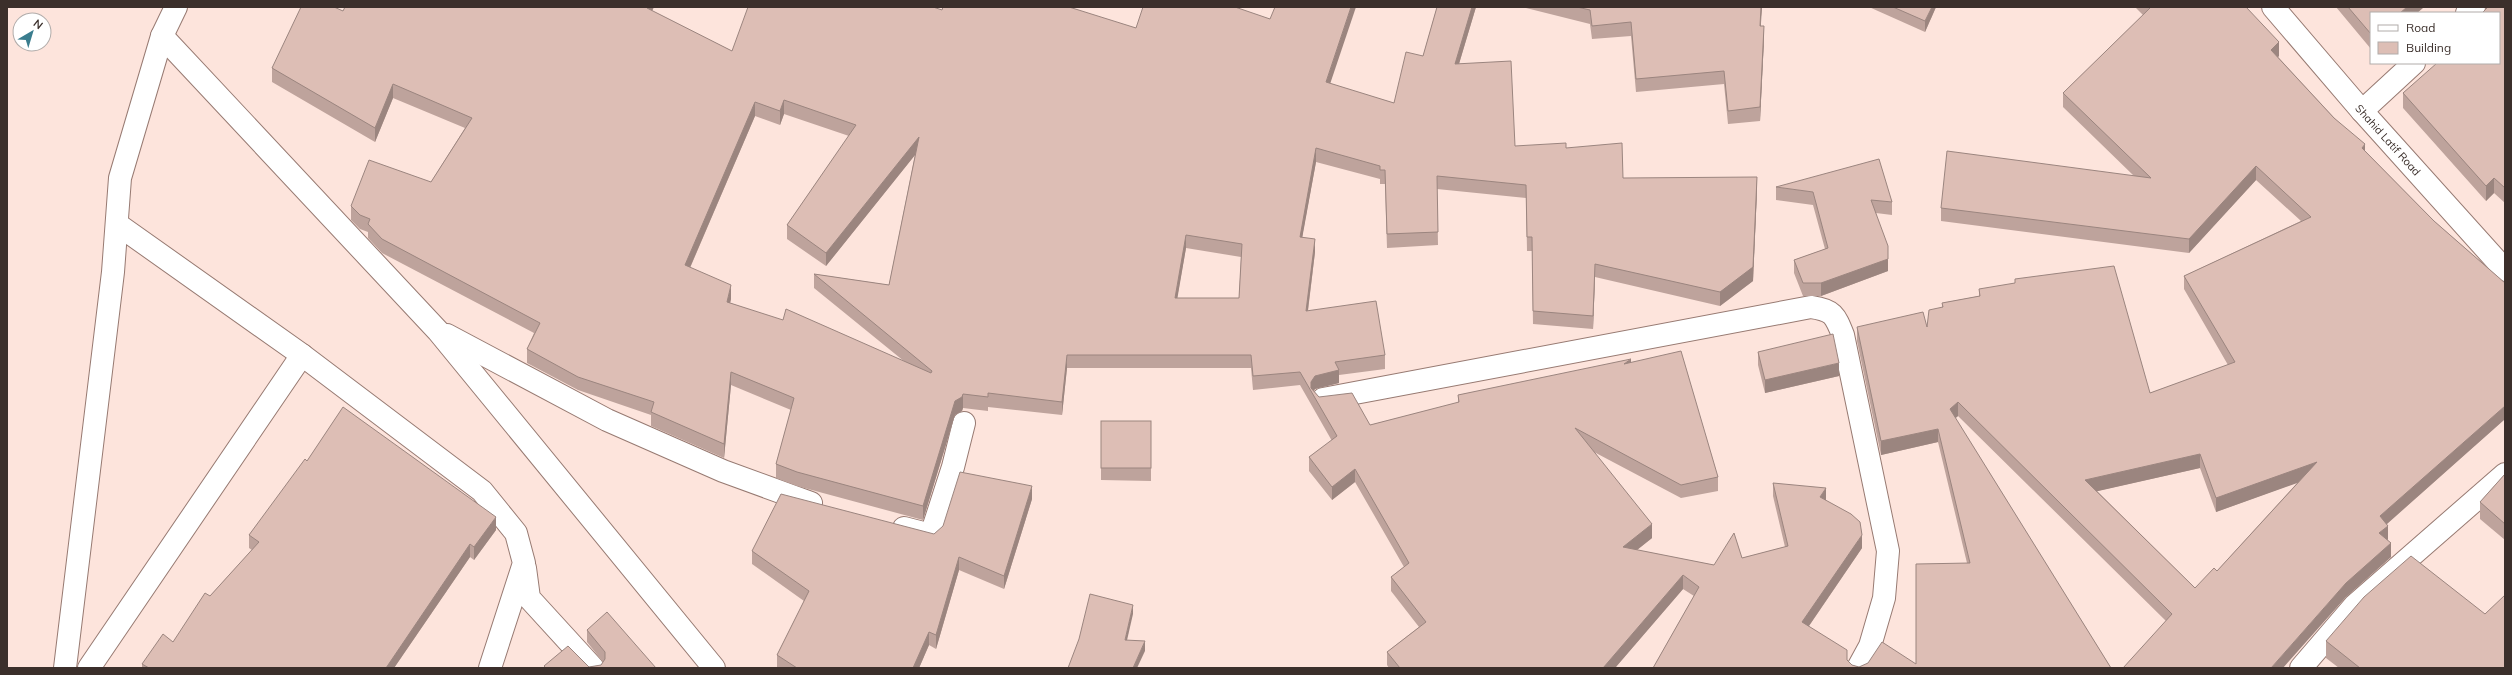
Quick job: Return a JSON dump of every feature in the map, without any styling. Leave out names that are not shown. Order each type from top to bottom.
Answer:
[{"type":"street","points":[[65,668],[113,272],[120,178],[162,36],[176,7]]},
{"type":"street","name":"Shahid Latif Road","points":[[2274,7],[2362,111],[2505,270]]},
{"type":"street","points":[[162,36],[438,331],[714,668]]},
{"type":"street","points":[[2362,111],[2413,64]]},
{"type":"street","points":[[117,224],[302,355],[482,491],[516,533],[524,563],[529,598],[593,668]]},
{"type":"street","points":[[1323,400],[1803,308],[1826,309],[1836,317],[1843,335],[1888,551],[1884,598],[1870,646],[1858,668]]},
{"type":"street","points":[[438,331],[607,420],[644,437],[793,498],[831,509]]},
{"type":"street","points":[[89,668],[302,355]]},
{"type":"street","points":[[885,523],[930,535],[953,467],[964,424]]},
{"type":"street","points":[[2301,668],[2355,605],[2505,474]]},
{"type":"street","points":[[490,668],[524,563]]},
{"type":"building","points":[[301,7],[334,7],[343,11],[345,7],[647,7],[732,51],[748,7],[933,7],[942,10],[943,7],[1069,7],[1136,28],[1143,7],[1235,7],[1270,19],[1275,7],[1351,7],[1326,82],[1394,103],[1406,52],[1423,56],[1437,7],[1472,7],[1455,64],[1511,61],[1515,146],[1566,143],[1566,148],[1622,143],[1623,178],[1757,177],[1753,267],[1720,292],[1595,264],[1593,316],[1533,311],[1532,237],[1527,237],[1526,185],[1437,176],[1438,232],[1387,234],[1385,170],[1380,170],[1380,166],[1316,148],[1300,237],[1315,239],[1306,311],[1376,301],[1385,355],[1335,362],[1339,370],[1315,376],[1311,382],[1311,388],[1319,397],[1352,393],[1370,425],[1459,402],[1458,395],[1631,359],[1624,364],[1681,351],[1718,477],[1681,485],[1575,428],[1652,524],[1623,547],[1714,565],[1734,533],[1742,558],[1788,546],[1773,483],[1826,488],[1820,497],[1851,514],[1860,522],[1862,535],[1802,622],[1847,650],[1847,660],[1852,665],[1859,667],[1868,663],[1882,642],[1916,664],[1916,564],[1970,563],[1938,429],[1881,441],[1857,327],[1923,312],[1927,327],[1929,310],[1943,307],[1942,303],[1980,296],[1979,289],[2015,283],[2015,279],[2114,266],[2150,393],[2235,362],[2184,276],[2311,217],[2256,166],[2189,239],[1941,208],[1947,151],[2151,178],[2063,93],[2150,8],[2148,7],[2246,7],[2279,42],[2271,50],[2334,118],[2365,144],[2362,148],[2434,221],[2505,283],[2505,406],[2380,516],[2388,526],[2379,533],[2391,543],[2346,583],[2271,668],[2123,668],[2172,614],[1958,402],[1950,409],[2111,668],[1653,668],[1699,587],[1683,575],[1603,668],[1400,668],[1387,652],[1426,622],[1391,577],[1409,563],[1355,469],[1332,487],[1309,457],[1337,436],[1300,372],[1253,376],[1251,355],[1067,355],[1062,402],[988,393],[988,397],[963,394],[962,397],[955,401],[923,506],[797,472],[776,464],[794,398],[731,372],[724,444],[651,412],[654,402],[578,377],[527,349],[540,323],[382,239],[368,224],[370,219],[360,215],[351,206],[369,160],[431,182],[472,118],[393,84],[375,128],[272,68]],"holes":[[[784,100],[856,125],[787,225],[826,253],[919,137],[889,285],[814,274],[932,371],[931,373],[786,309],[783,320],[727,302],[731,285],[685,265],[755,102],[780,111]],[[1186,235],[1242,244],[1239,298],[1175,298]],[[2200,454],[2216,498],[2317,462],[2217,571],[2214,568],[2195,588],[2085,480]]]},
{"type":"building","points":[[1577,7],[1761,7],[1760,26],[1764,26],[1760,107],[1728,111],[1724,71],[1636,79],[1631,22],[1592,26],[1590,10]]},
{"type":"building","points":[[1893,7],[1932,7],[1925,21]]},
{"type":"building","points":[[2348,7],[2407,7],[2401,12],[2370,12],[2370,33]]},
{"type":"building","points":[[2488,7],[2505,7],[2505,188],[2494,178],[2486,186],[2403,93],[2436,64],[2500,64],[2500,12],[2483,12]]},
{"type":"building","points":[[1879,159],[1892,202],[1871,200],[1888,246],[1888,259],[1821,283],[1803,283],[1794,260],[1828,248],[1813,192],[1776,187]]},
{"type":"building","points":[[1833,334],[1839,363],[1765,380],[1758,352]]},
{"type":"building","points":[[343,407],[496,517],[474,547],[470,544],[386,668],[149,668],[142,664],[163,634],[173,642],[205,593],[210,596],[259,542],[249,535],[305,459],[307,461]]},
{"type":"building","points":[[1101,421],[1151,421],[1151,468],[1101,468]]},
{"type":"building","points":[[960,472],[1032,486],[1004,576],[959,557],[936,635],[929,632],[913,668],[797,668],[777,655],[809,591],[752,551],[781,494],[934,534],[943,526]]},
{"type":"building","points":[[2505,474],[2505,524],[2480,502]]},
{"type":"building","points":[[2411,556],[2485,614],[2505,595],[2505,668],[2360,668],[2326,641],[2364,597]]},
{"type":"building","points":[[1090,594],[1133,605],[1125,640],[1145,641],[1133,668],[1068,668],[1079,639]]},
{"type":"building","points":[[607,612],[656,668],[546,668],[544,666],[568,646],[589,667],[601,665],[605,659],[605,652],[587,630]]}]
